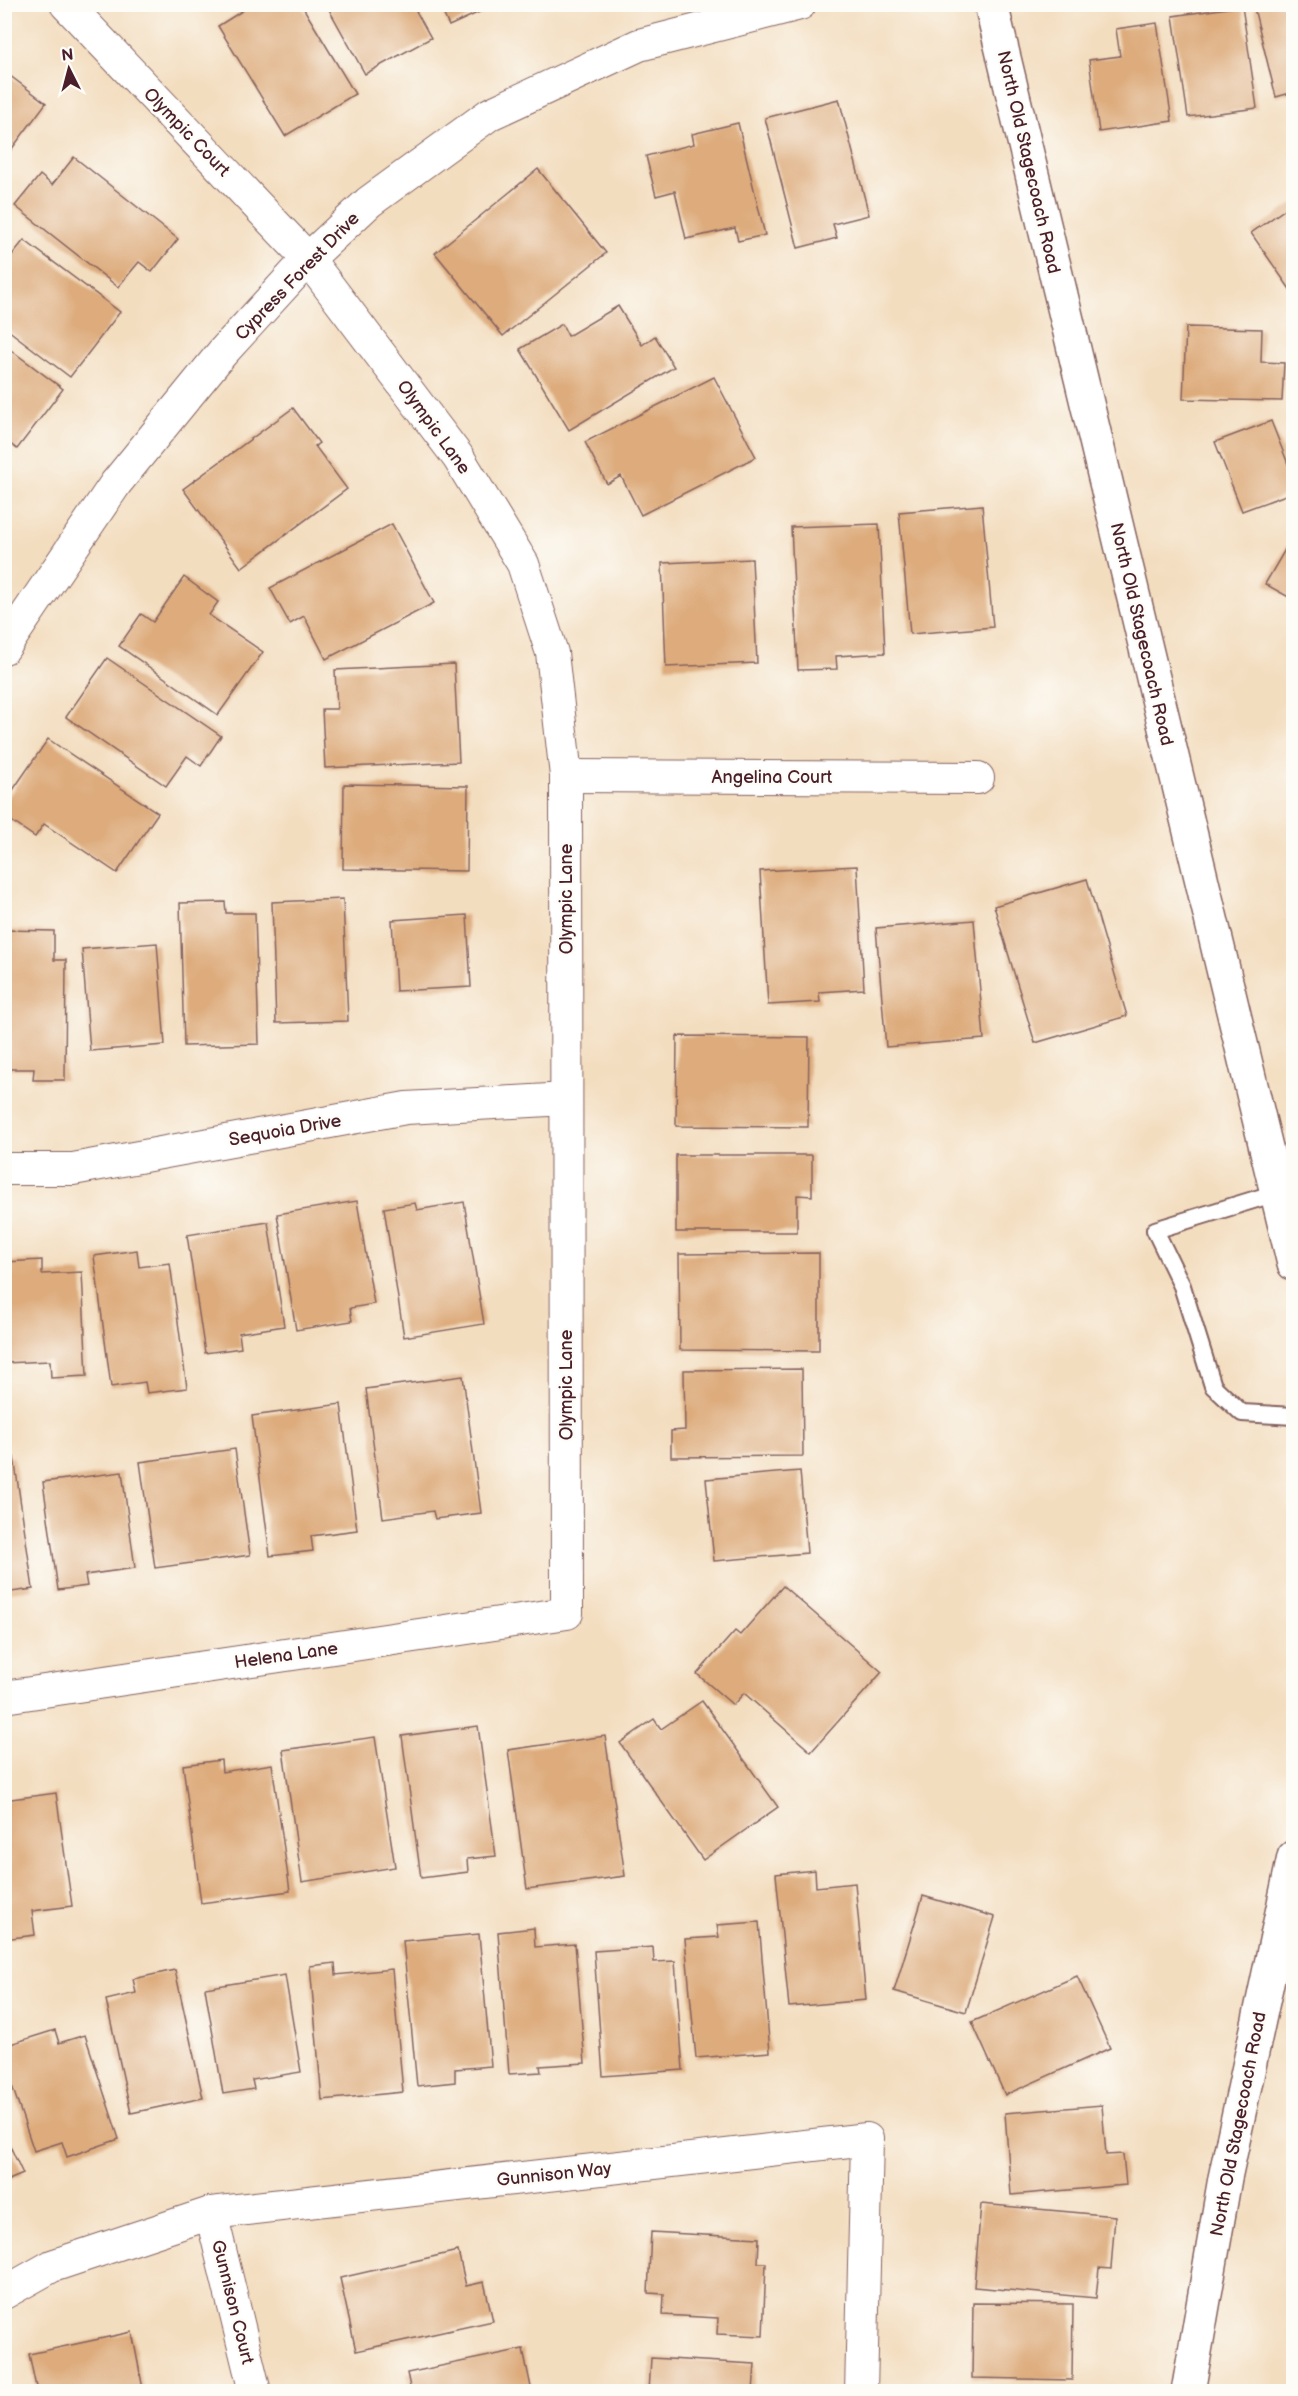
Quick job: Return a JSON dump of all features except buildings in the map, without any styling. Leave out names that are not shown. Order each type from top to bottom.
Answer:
[{"type":"street","name":"Olympic Court","points":[[66,4],[308,259]]},
{"type":"street","name":"Cypress Forest Drive","points":[[4,648],[116,483],[222,353],[308,259],[369,202],[490,114],[639,45],[800,4]]},
{"type":"street","name":"North Old Stagecoach Road","points":[[991,4],[1293,1264]]},
{"type":"street","name":"Olympic Lane","points":[[308,259],[458,457],[523,564],[552,653],[566,776],[567,1613]]},
{"type":"street","name":"Angelina Court","points":[[566,776],[978,778]]},
{"type":"street","name":"Sequoia Drive","points":[[4,1169],[73,1169],[406,1108],[566,1100]]},
{"type":"street","name":"Helena Lane","points":[[4,1696],[567,1613]]},
{"type":"street","name":"North Old Stagecoach Road","points":[[1188,2391],[1225,2178],[1293,1857]]},
{"type":"street","name":"Gunnison Way","points":[[4,2293],[52,2266],[211,2213],[867,2139],[861,2391]]},
{"type":"street","name":"Gunnison Court","points":[[211,2213],[255,2391]]},
{"type":"lane","points":[[1276,1193],[1155,1230],[1182,1286],[1213,1386],[1242,1413],[1293,1416]]}]
